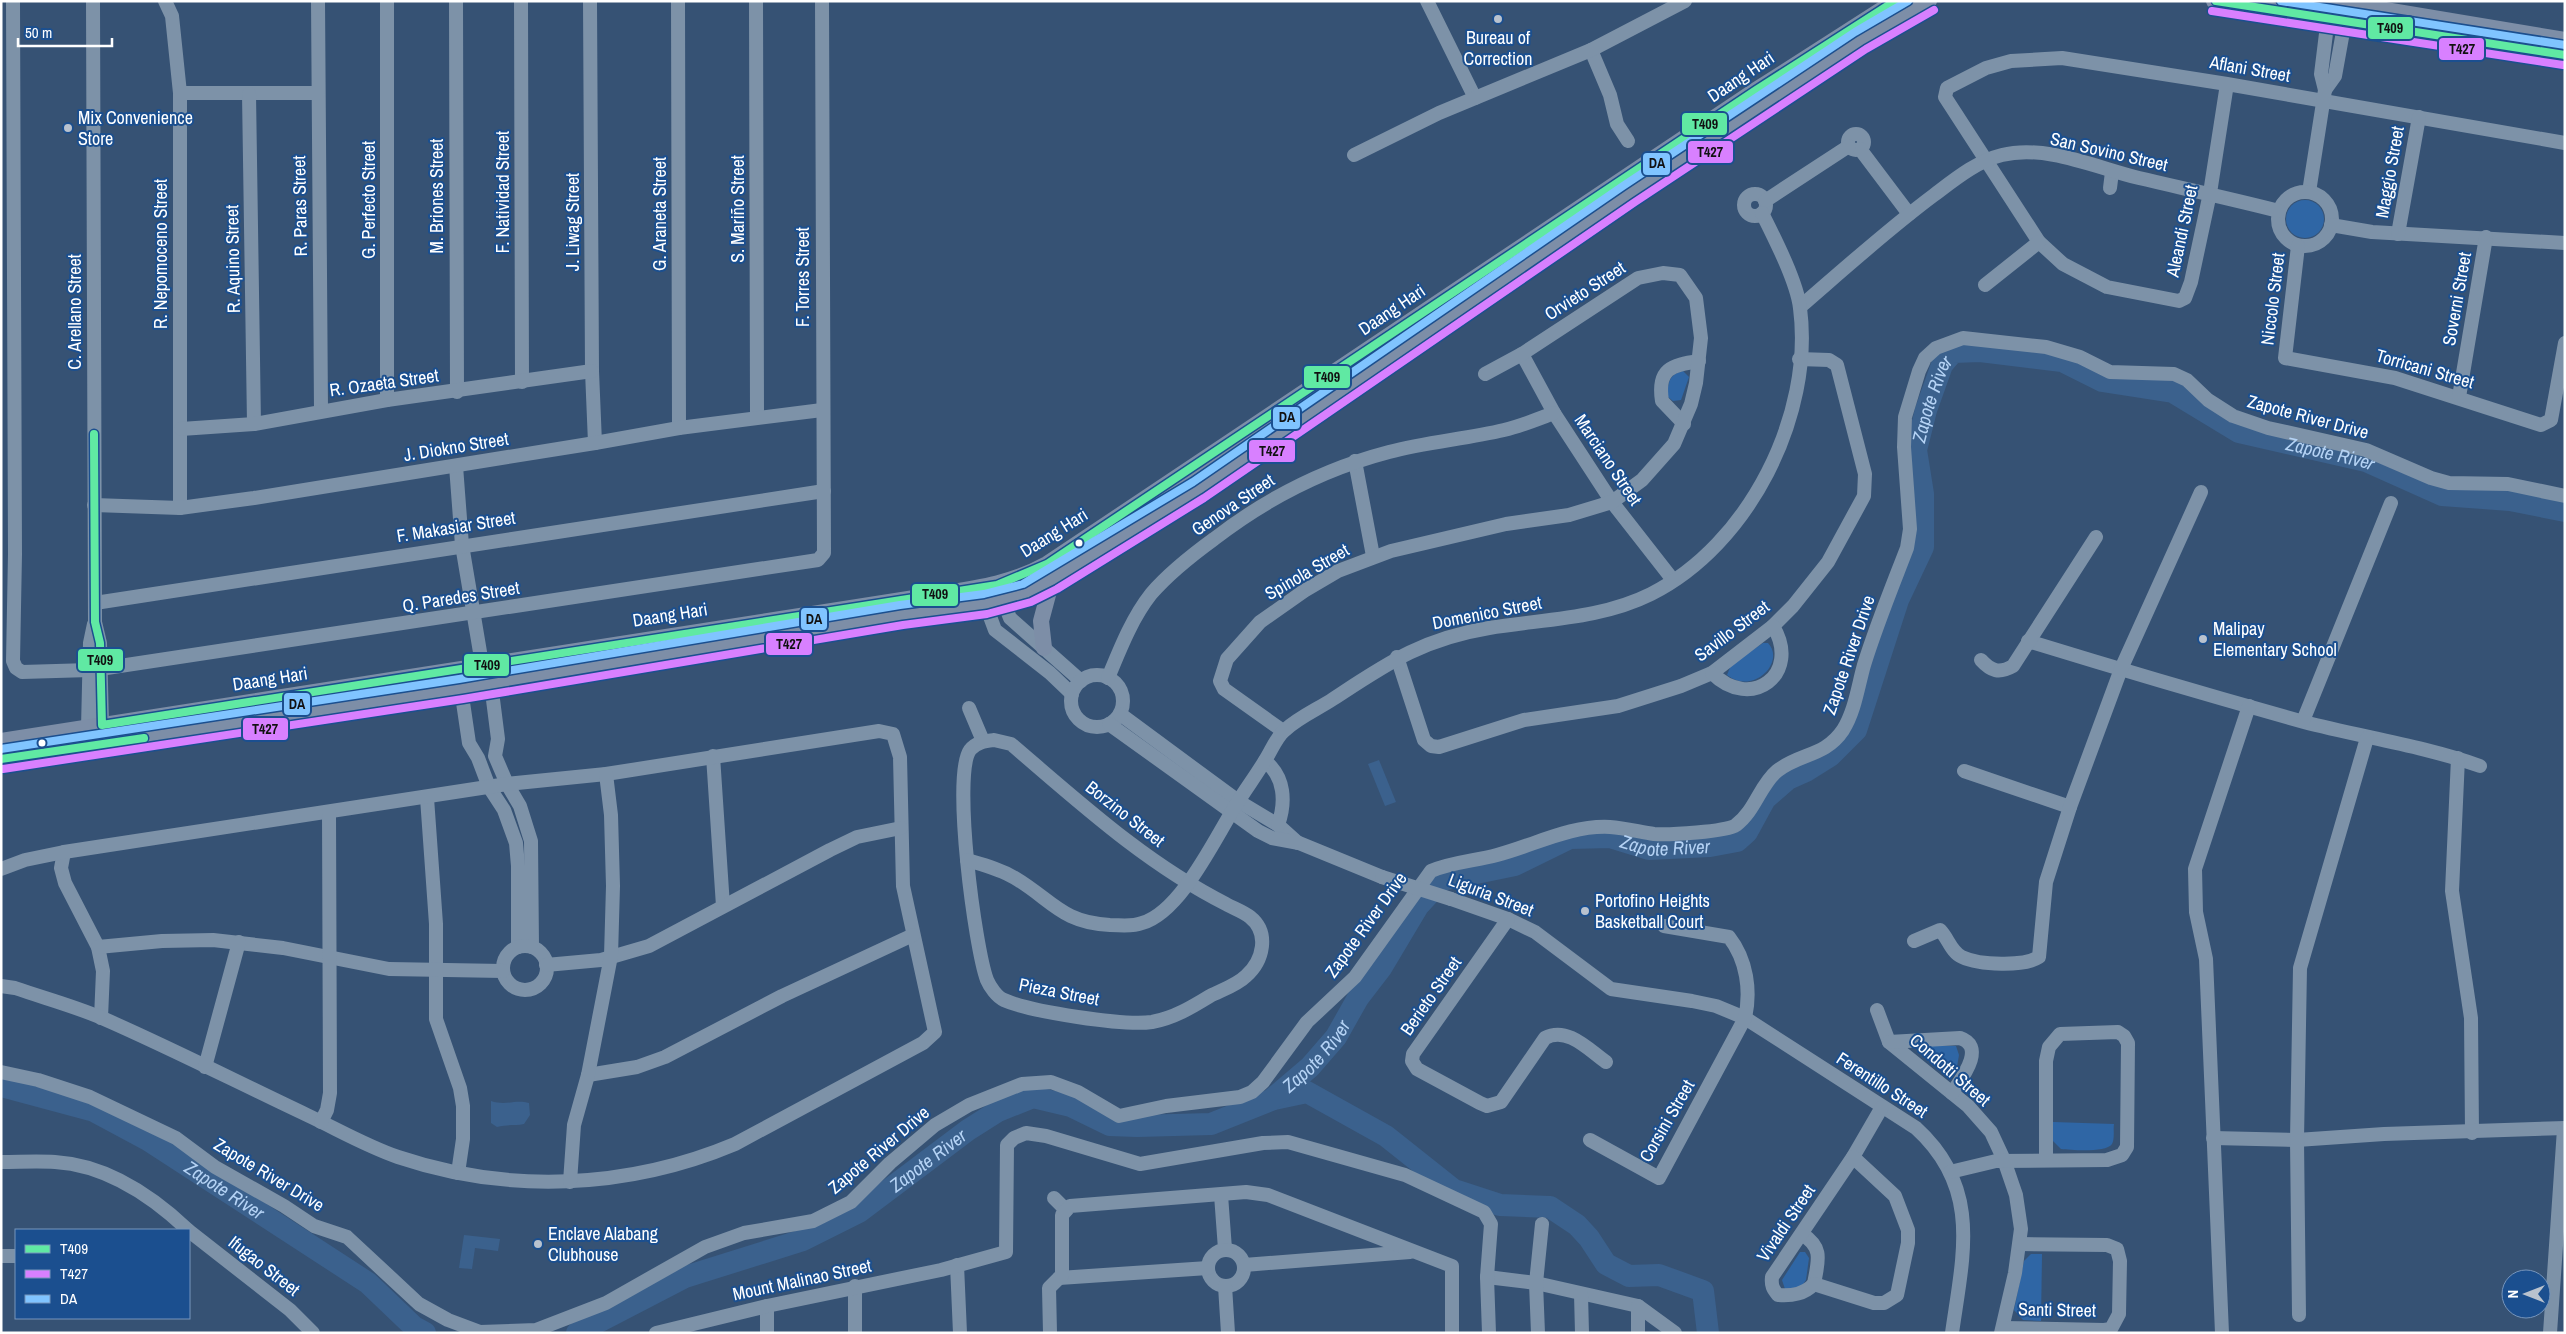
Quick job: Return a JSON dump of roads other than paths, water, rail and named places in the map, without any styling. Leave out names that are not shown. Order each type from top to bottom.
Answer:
[{"type":"main road","name":"Daang Hari","points":[[1,759],[492,684],[902,615],[986,604],[1027,593],[1052,580],[1198,490],[1473,290],[1764,85],[1895,1]]},
{"type":"main road","name":"Daang Hari","points":[[1,741],[482,664],[997,585],[1047,564],[1861,40],[1929,1]]},
{"type":"main road","points":[[2214,1],[2346,23],[2565,55]]},
{"type":"main road","points":[[2331,1],[2565,40]]},
{"type":"main road","points":[[1044,648],[1041,621],[1052,580]]},
{"type":"street","name":"Q. Paredes Street","points":[[12,1],[15,554],[13,661],[16,668],[22,672],[95,670],[806,563],[818,560],[824,553]]},
{"type":"street","name":"C. Arellano Street","points":[[93,1],[95,622],[90,643],[95,670],[95,726]]},
{"type":"street","name":"R. Nepomoceno Street","points":[[166,1],[172,16],[180,92],[180,508]]},
{"type":"street","name":"R. Paras Street","points":[[318,1],[321,410]]},
{"type":"street","name":"G. Perfecto Street","points":[[387,1],[388,400]]},
{"type":"street","name":"M. Briones Street","points":[[456,1],[457,392]]},
{"type":"street","name":"F. Natividad Street","points":[[521,1],[522,382]]},
{"type":"street","name":"J. Liwag Street","points":[[590,1],[592,371],[595,443]]},
{"type":"street","name":"G. Araneta Street","points":[[678,1],[679,428]]},
{"type":"street","name":"S. Mariño Street","points":[[756,1],[757,416]]},
{"type":"street","name":"F. Torres Street","points":[[822,1],[824,553]]},
{"type":"street","points":[[1427,1],[1476,98]]},
{"type":"street","points":[[1354,155],[1438,113],[1591,50],[1686,1]]},
{"type":"street","points":[[2309,192],[2324,95],[2321,74],[2331,1]]},
{"type":"street","points":[[2324,95],[2335,76],[2348,4]]},
{"type":"street","points":[[1591,50],[1610,95],[1617,124],[1628,141]]},
{"type":"street","name":"Aflani Street","points":[[1948,103],[1945,92],[1956,83],[1986,68],[2020,60],[2062,58],[2227,84],[2324,95],[2420,117],[2565,143]]},
{"type":"street","name":"Aleandi Street","points":[[1948,103],[2040,242],[2063,264],[2107,287],[2179,301],[2185,298],[2188,290],[2210,193],[2227,84]]},
{"type":"street","points":[[180,92],[318,93]]},
{"type":"street","name":"R. Aquino Street","points":[[249,94],[254,424]]},
{"type":"street","name":"Maggio Street","points":[[2398,234],[2420,117]]},
{"type":"street","name":"Domenico Street","points":[[967,860],[993,867],[1016,878],[1067,916],[1104,925],[1131,926],[1145,923],[1166,908],[1186,884],[1283,731],[1397,657],[1429,643],[1457,634],[1591,614],[1652,593],[1673,580],[1715,545],[1743,512],[1758,490],[1788,428],[1796,397],[1800,307],[1764,207],[1855,147],[1909,214]]},
{"type":"street","name":"San Sovino Street","points":[[1800,307],[1909,214],[1952,181],[1986,160],[2003,155],[2021,153],[2046,155],[2279,211]]},
{"type":"street","points":[[2110,188],[2112,172]]},
{"type":"street","points":[[2309,192],[2316,194],[2327,204],[2330,210],[2331,225],[2329,232],[2319,242],[2313,245],[2298,246],[2281,232],[2278,218],[2279,211],[2291,196],[2309,192]]},
{"type":"street","points":[[2331,225],[2372,232],[2565,243]]},
{"type":"street","name":"Soverni Street","points":[[2459,397],[2486,237]]},
{"type":"street","points":[[1985,285],[2040,242]]},
{"type":"street","name":"Niccolo Street","points":[[2284,358],[2298,246]]},
{"type":"street","name":"Orvieto Street","points":[[1484,374],[1522,354],[1638,278],[1663,273],[1680,275],[1688,283],[1696,298],[1701,338],[1692,404],[1674,444],[1661,460],[1642,480],[1612,502]]},
{"type":"street","name":"Zapote River Drive","points":[[1,1072],[38,1080],[90,1097],[176,1138],[215,1167],[284,1206],[314,1226],[347,1236],[419,1304],[448,1320],[480,1332],[536,1330],[606,1304],[705,1247],[744,1233],[813,1221],[851,1202],[890,1163],[935,1125],[970,1105],[1022,1084],[1050,1082],[1078,1092],[1119,1116],[1166,1106],[1240,1097],[1252,1092],[1263,1082],[1307,1022],[1355,976],[1431,871],[1444,866],[1498,854],[1566,831],[1610,827],[1657,834],[1709,832],[1735,826],[1751,809],[1777,771],[1817,753],[1832,743],[1843,729],[1849,717],[1864,665],[1907,548],[1910,529],[1904,448],[1905,418],[1919,371],[1925,358],[1936,348],[1963,338],[1998,341],[2046,347],[2080,357],[2110,372],[2174,374],[2187,380],[2208,400],[2233,416],[2268,428],[2366,450],[2431,478],[2449,483],[2508,484],[2565,496]]},
{"type":"street","name":"Torricani Street","points":[[2284,358],[2383,375],[2459,397],[2541,425],[2551,420],[2565,343]]},
{"type":"street","name":"Marciano Street","points":[[1522,354],[1554,413],[1612,502],[1673,580]]},
{"type":"street","name":"Savillo Street","points":[[1397,657],[1422,735],[1431,746],[1439,748],[1524,720],[1618,706],[1681,686],[1712,673],[1773,626],[1793,606],[1828,562],[1856,512],[1866,485],[1865,474],[1837,365],[1830,360],[1799,359]]},
{"type":"street","points":[[1684,424],[1662,401],[1661,381],[1665,372],[1672,366],[1699,361]]},
{"type":"street","name":"R. Ozaeta Street","points":[[181,429],[254,424],[321,410],[457,392],[592,371]]},
{"type":"street","name":"J. Diokno Street","points":[[94,505],[180,508],[456,466],[757,416],[822,410]]},
{"type":"street","name":"Genova Street","points":[[1108,678],[1128,630],[1151,594],[1187,558],[1240,519],[1270,500],[1318,475],[1355,461],[1390,451],[1504,430],[1554,413]]},
{"type":"street","points":[[1355,461],[1373,556]]},
{"type":"street","points":[[456,466],[462,545],[482,664]]},
{"type":"street","name":"F. Makasiar Street","points":[[95,603],[462,545],[824,491]]},
{"type":"street","points":[[1914,941],[1940,930],[1961,957],[2021,964],[2031,962],[2039,957],[2046,882],[2070,807],[2120,669],[2201,492]]},
{"type":"street","name":"Spinola Street","points":[[1283,731],[1224,689],[1220,680],[1227,659],[1267,617],[1330,576],[1373,556],[1506,524],[1569,515],[1612,502]]},
{"type":"street","points":[[2303,721],[2391,503]]},
{"type":"street","points":[[1981,660],[1992,670],[2007,670],[2013,666],[2096,537]]},
{"type":"street","points":[[997,585],[1010,618],[1081,681]]},
{"type":"street","points":[[979,588],[995,630],[1050,673],[1072,694]]},
{"type":"street","points":[[1712,673],[1732,688],[1744,690],[1756,688],[1767,683],[1781,664],[1783,652],[1781,640],[1773,626]]},
{"type":"street","points":[[2028,640],[2249,706],[2367,738],[2458,758],[2480,766]]},
{"type":"street","points":[[1094,675],[1108,678],[1114,682],[1122,693],[1123,700],[1120,714],[1109,724],[1092,727],[1078,718],[1072,702],[1072,694],[1081,681],[1094,675]]},
{"type":"street","points":[[492,684],[498,739],[495,756],[506,784],[520,806],[531,841],[525,947]]},
{"type":"street","points":[[461,689],[469,743],[478,758],[489,787],[504,810],[516,843],[525,947]]},
{"type":"street","points":[[2222,1333],[2212,1138],[2206,959],[2196,912],[2195,869],[2249,706]]},
{"type":"street","points":[[969,708],[983,741]]},
{"type":"street","name":"Liguria Street","points":[[1120,714],[1238,801],[1278,825],[1299,843]]},
{"type":"street","name":"Liguria Street","points":[[1109,724],[1231,814],[1272,838],[1299,843],[1382,877],[1508,919],[1535,932],[1611,989],[1716,1006],[1745,1018]]},
{"type":"street","points":[[1,869],[25,860],[64,852],[427,798],[506,784],[606,774],[879,731],[893,734],[900,757],[903,886],[912,935],[935,1032],[923,1044],[743,1140],[708,1156],[677,1166],[610,1178],[537,1183],[458,1173],[397,1156],[101,1018],[15,988],[1,986]]},
{"type":"street","points":[[2299,1314],[2296,1140],[2300,968],[2367,738]]},
{"type":"street","name":"Borzino Street","points":[[983,741],[994,740],[1011,744],[1110,829],[1186,884],[1250,917],[1261,931],[1263,947]]},
{"type":"street","name":"Pieza Street","points":[[983,741],[971,749],[964,763],[967,860],[971,900],[987,980],[1001,999],[1012,1003],[1128,1024],[1153,1022],[1175,1016],[1245,978],[1257,964],[1263,947]]},
{"type":"street","points":[[713,756],[722,906]]},
{"type":"street","points":[[2458,758],[2452,891],[2472,1018],[2472,1133]]},
{"type":"street","points":[[1265,761],[1277,774],[1282,786],[1282,814],[1278,825]]},
{"type":"street","points":[[1964,771],[2070,807]]},
{"type":"street","points":[[570,1182],[574,1125],[588,1075],[611,956],[613,886],[611,816],[606,774]]},
{"type":"street","points":[[427,798],[437,970],[437,1024],[460,1088],[463,1106],[463,1139],[458,1173]]},
{"type":"street","points":[[321,1122],[327,1110],[330,1093],[328,958],[329,812]]},
{"type":"street","points":[[546,965],[601,960],[649,946],[722,906],[857,837],[901,828]]},
{"type":"street","points":[[64,852],[61,868],[65,883],[98,947],[103,971],[101,1018]]},
{"type":"street","name":"Berieto Street","points":[[1508,919],[1413,1054],[1412,1061],[1417,1069],[1487,1106],[1501,1102],[1545,1038],[1552,1034],[1570,1036],[1606,1062]]},
{"type":"street","points":[[1664,926],[1729,936],[1734,943],[1748,982],[1749,1002],[1745,1018]]},
{"type":"street","points":[[588,1075],[637,1067],[665,1057],[782,996],[912,935]]},
{"type":"street","points":[[98,947],[162,941],[213,940],[283,948],[389,969],[503,971]]},
{"type":"street","points":[[205,1067],[239,942]]},
{"type":"street","points":[[525,947],[542,954],[546,965],[541,982],[524,990],[508,982],[503,971],[508,953],[525,947]]},
{"type":"street","name":"Condotti Street","points":[[1877,1010],[1889,1042],[1952,1092],[1991,1132],[2004,1160],[2020,1211],[2020,1244],[2002,1330]]},
{"type":"street","name":"Ferentillo Street","points":[[1745,1018],[1916,1128],[1929,1140],[1950,1172],[1962,1207],[1964,1222],[1963,1251],[1952,1333]]},
{"type":"street","name":"Corsini Street","points":[[1590,1140],[1659,1178],[1745,1018]]},
{"type":"street","points":[[1950,1172],[2004,1160],[2046,1160],[2107,1160],[2122,1155],[2127,1147],[2128,1044],[2124,1036],[2118,1032],[2060,1034],[2048,1047],[2046,1160]]},
{"type":"street","points":[[1889,1042],[1960,1038],[1966,1040],[1971,1045],[1971,1064],[1952,1092]]},
{"type":"street","name":"Vivaldi Street","points":[[1814,1284],[1799,1294],[1778,1295],[1773,1290],[1772,1277],[1853,1157],[1882,1107]]},
{"type":"street","points":[[2212,1138],[2296,1140],[2384,1134],[2472,1133],[2564,1128],[2550,1333]]},
{"type":"street","name":"Mount Malinao Street","points":[[656,1333],[673,1331],[767,1306],[855,1286],[957,1266],[1006,1252],[1007,1145],[1014,1138],[1026,1133],[1046,1136],[1140,1164],[1263,1143],[1288,1142],[1405,1175],[1484,1212],[1489,1218],[1491,1224],[1487,1277]]},
{"type":"street","points":[[1802,1234],[1816,1245],[1818,1252],[1814,1284],[1874,1303],[1884,1304],[1890,1301],[1900,1287],[1908,1243],[1908,1230],[1901,1207],[1887,1186],[1853,1157]]},
{"type":"street","name":"Ifugao Street","points":[[1,1162],[56,1162],[81,1166],[108,1174],[140,1191],[171,1214],[186,1229]]},
{"type":"street","points":[[1050,1333],[1049,1288],[1062,1275],[1062,1215],[1070,1206],[1246,1192],[1268,1195],[1386,1247]]},
{"type":"street","points":[[1221,1194],[1225,1249]]},
{"type":"street","points":[[1054,1198],[1066,1210]]},
{"type":"street","points":[[1538,1333],[1536,1283],[1542,1224]]},
{"type":"street","name":"Ifugao Street","points":[[190,1233],[290,1310],[313,1333]]},
{"type":"street","name":"Santi Street","points":[[2002,1330],[2104,1330],[2111,1329],[2119,1314],[2120,1261],[2117,1249],[2107,1245],[2020,1244]]},
{"type":"street","points":[[1244,1265],[1386,1247],[1414,1251],[1452,1266],[1452,1333]]},
{"type":"street","points":[[1225,1249],[1236,1253],[1244,1265],[1240,1278],[1231,1285],[1225,1286],[1214,1282],[1208,1268],[1214,1254],[1225,1249]]},
{"type":"street","points":[[1,1256],[15,1256]]},
{"type":"street","points":[[957,1266],[960,1333]]},
{"type":"street","points":[[1059,1278],[1208,1268]]},
{"type":"street","points":[[1489,1333],[1487,1277],[1536,1283],[1638,1306],[1676,1333]]},
{"type":"street","points":[[855,1286],[856,1333]]},
{"type":"street","points":[[1225,1286],[1228,1333]]},
{"type":"street","points":[[1581,1294],[1582,1333]]},
{"type":"street","points":[[767,1306],[767,1333]]},
{"type":"street","points":[[1638,1306],[1638,1333]]},
{"type":"waterway","name":"Zapote River","points":[[577,1333],[685,1277],[803,1240],[859,1212],[968,1130],[998,1111],[1033,1097],[1071,1106],[1110,1125],[1137,1126],[1211,1124],[1271,1100],[1310,1067],[1336,1037],[1358,998],[1381,968],[1418,906],[1442,880],[1515,865],[1570,838],[1610,837],[1649,849],[1710,846],[1737,841],[1747,832],[1765,799],[1788,779],[1806,771],[1830,756],[1856,730],[1898,600],[1923,547],[1923,494],[1916,450],[1926,410],[1942,365],[1953,352],[1980,351],[2062,361],[2102,381],[2173,392],[2239,432],[2366,461],[2442,495],[2510,500],[2565,511]]},
{"type":"waterway","name":"Zapote River","points":[[1,1086],[94,1111],[148,1140],[368,1283],[414,1327],[425,1333]]},
{"type":"waterway","points":[[1274,1099],[1307,1092],[1386,1136],[1454,1190],[1500,1205],[1550,1207],[1577,1225],[1589,1238],[1606,1264],[1629,1276],[1659,1275],[1703,1291],[1708,1333]]},
{"type":"place","name":"Bureau of Correction","points":[[1498,19]]},
{"type":"place","name":"Mix Convenience Store","points":[[68,128]]},
{"type":"place","name":"Malipay Elementary School","points":[[2203,639]]},
{"type":"place","name":"Portofino Heights Basketball Court","points":[[1585,911]]},
{"type":"place","name":"Enclave Alabang Clubhouse","points":[[538,1244]]}]
